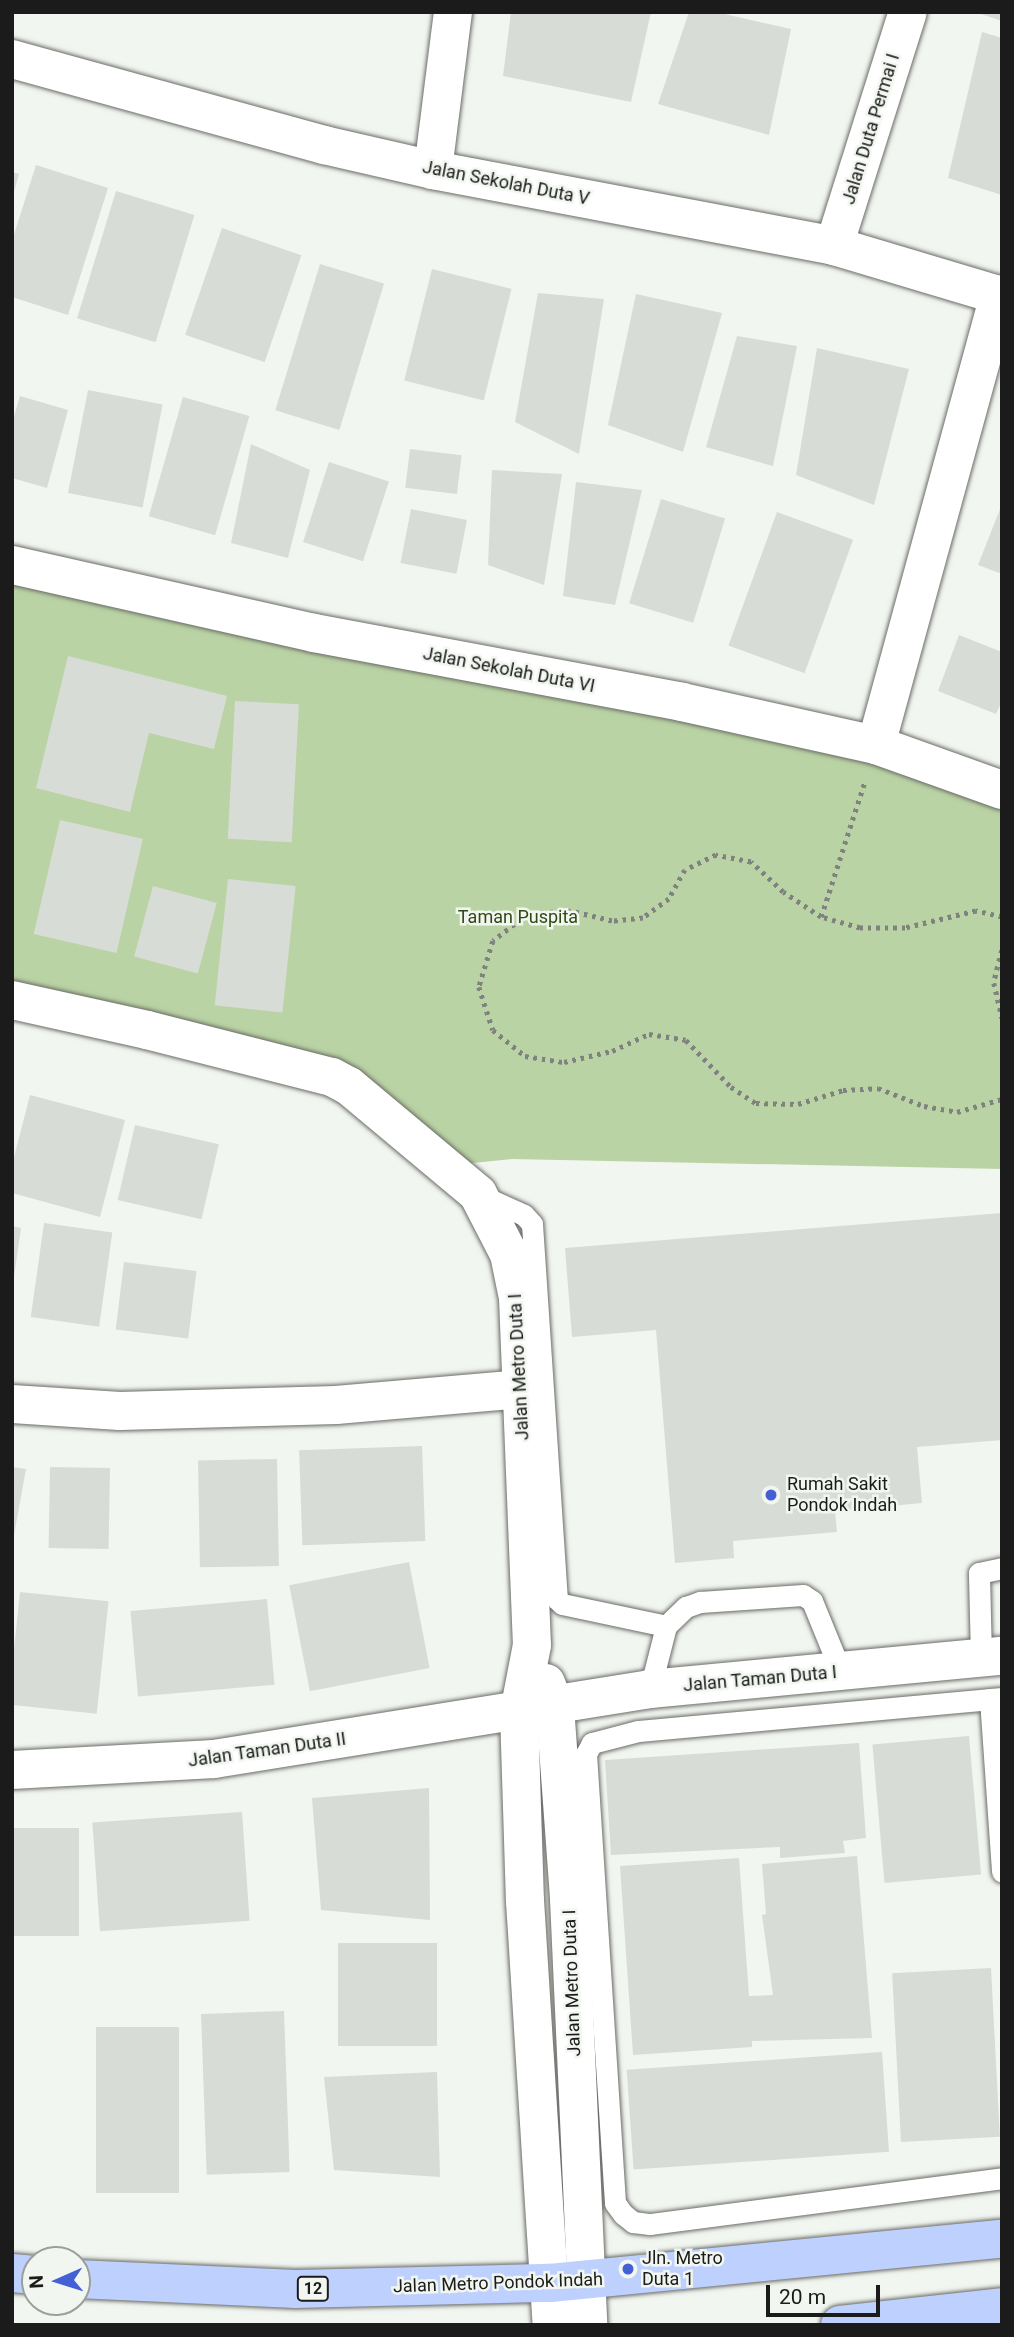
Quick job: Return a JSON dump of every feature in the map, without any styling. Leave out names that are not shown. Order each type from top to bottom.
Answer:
[{"type":"highway","name":"Jalan Metro Pondok Indah","points":[[91,2280],[296,2289],[568,2282],[1002,2239]]},
{"type":"highway","points":[[840,2325],[1002,2307]]},
{"type":"street","points":[[433,170],[453,12]]},
{"type":"street","name":"Jalan Duta Permai I","points":[[834,246],[908,12]]},
{"type":"street","name":"Jalan Sekolah Duta V","points":[[12,59],[433,170],[834,246],[1000,296]]},
{"type":"street","points":[[876,745],[1000,296]]},
{"type":"street","name":"Jalan Sekolah Duta VI","points":[[12,565],[314,633],[682,702],[876,745],[1002,790]]},
{"type":"street","name":"Jalan Metro Duta I","points":[[12,1000],[332,1077],[395,1119],[478,1194],[509,1254],[518,1298],[537,1709],[526,1901],[534,2068],[568,2282],[588,2325]]},
{"type":"street","points":[[12,1404],[120,1411],[336,1405],[521,1389]]},
{"type":"street","name":"Jalan Taman Duta I","points":[[537,1709],[650,1689],[992,1656]]},
{"type":"street","name":"Jalan Metro Duta I","points":[[537,1709],[582,1898],[576,2067],[598,2185],[552,2325]]},
{"type":"street","name":"Jalan Taman Duta II","points":[[12,1770],[214,1759],[537,1709]]},
{"type":"street","points":[[526,1901],[582,1898]]},
{"type":"street","points":[[534,2068],[576,2067]]},
{"type":"lane","points":[[478,1194],[524,1215],[532,1224],[557,1599],[562,1604],[666,1626]]},
{"type":"lane","points":[[992,1656],[979,1573],[1002,1567]]},
{"type":"lane","points":[[650,1689],[666,1626],[686,1608],[700,1602],[803,1595],[812,1601],[841,1672]]},
{"type":"lane","points":[[1002,1872],[996,1699],[638,1731],[592,1743],[586,1754],[582,1898],[598,2185],[623,2214],[633,2222],[650,2224],[1002,2178]]},
{"type":"path","points":[[821,917],[876,745]]},
{"type":"path","points":[[1001,1097],[957,1112],[923,1106],[878,1088],[843,1090],[798,1104],[756,1102],[731,1087],[686,1041],[649,1034],[612,1051],[564,1062],[525,1056],[493,1030],[479,987],[494,941],[528,914],[570,911],[612,921],[643,918],[669,899],[685,870],[716,855],[751,862],[783,892],[821,917],[860,928],[905,929],[976,911],[1002,916]]},
{"type":"path","points":[[1002,950],[994,983],[1002,1018]]},
{"type":"green space","name":"Taman Puspita","points":[[12,559],[1002,792],[1002,1169],[512,1159],[443,1166],[347,1092],[12,1005]]},
{"type":"building","points":[[511,12],[651,12],[631,102],[503,76]]},
{"type":"building","points":[[689,12],[716,12],[791,29],[769,135],[658,104]]},
{"type":"building","points":[[1002,12],[1002,21],[978,13]]},
{"type":"building","points":[[982,32],[1002,38],[1002,195],[948,178]]},
{"type":"building","points":[[36,165],[108,188],[68,315],[12,297],[12,241]]},
{"type":"building","points":[[12,172],[19,174],[13,195],[12,194]]},
{"type":"building","points":[[116,191],[194,215],[156,342],[77,318]]},
{"type":"building","points":[[222,228],[301,255],[265,362],[185,335]]},
{"type":"building","points":[[320,264],[384,284],[339,430],[275,410]]},
{"type":"building","points":[[432,269],[512,289],[484,400],[404,381]]},
{"type":"building","points":[[538,293],[604,299],[579,454],[515,422]]},
{"type":"building","points":[[636,294],[722,313],[683,452],[608,425]]},
{"type":"building","points":[[737,336],[797,346],[773,466],[706,447]]},
{"type":"building","points":[[817,348],[909,369],[874,505],[796,475]]},
{"type":"building","points":[[88,390],[163,405],[143,508],[68,493]]},
{"type":"building","points":[[20,396],[68,410],[47,488],[12,478],[12,423]]},
{"type":"building","points":[[183,397],[249,416],[215,535],[149,516]]},
{"type":"building","points":[[251,444],[310,470],[288,558],[231,543]]},
{"type":"building","points":[[410,449],[462,455],[457,494],[405,488]]},
{"type":"building","points":[[329,462],[389,481],[363,561],[303,542]]},
{"type":"building","points":[[492,470],[562,474],[544,585],[488,565]]},
{"type":"building","points":[[576,482],[642,490],[615,605],[563,596]]},
{"type":"building","points":[[661,499],[725,519],[693,623],[629,603]]},
{"type":"building","points":[[1002,504],[1002,574],[978,565]]},
{"type":"building","points":[[411,509],[467,520],[456,574],[401,563]]},
{"type":"building","points":[[777,512],[853,540],[805,673],[728,645]]},
{"type":"building","points":[[959,635],[1002,652],[1002,701],[996,714],[938,691]]},
{"type":"building","points":[[68,656],[227,696],[214,749],[149,733],[130,812],[36,788]]},
{"type":"building","points":[[235,701],[299,704],[292,842],[228,839]]},
{"type":"building","points":[[60,820],[143,839],[117,953],[34,934]]},
{"type":"building","points":[[228,879],[296,886],[282,1012],[215,1005]]},
{"type":"building","points":[[153,886],[217,903],[198,974],[134,957]]},
{"type":"building","points":[[30,1095],[125,1120],[100,1217],[12,1193],[12,1165]]},
{"type":"building","points":[[135,1125],[219,1144],[201,1219],[118,1200]]},
{"type":"building","points":[[1002,1213],[1002,1440],[917,1447],[922,1503],[835,1511],[837,1532],[733,1541],[734,1558],[675,1563],[656,1330],[572,1337],[565,1248]]},
{"type":"building","points":[[44,1223],[112,1233],[99,1327],[31,1317]]},
{"type":"building","points":[[12,1226],[21,1228],[14,1277],[12,1277]]},
{"type":"building","points":[[124,1262],[196,1271],[188,1338],[116,1329]]},
{"type":"building","points":[[422,1446],[425,1541],[302,1545],[299,1450]]},
{"type":"building","points":[[277,1459],[279,1566],[200,1567],[198,1460]]},
{"type":"building","points":[[12,1467],[26,1469],[14,1535],[12,1535]]},
{"type":"building","points":[[50,1467],[110,1468],[109,1549],[49,1548]]},
{"type":"building","points":[[409,1562],[430,1668],[310,1691],[289,1585]]},
{"type":"building","points":[[20,1592],[109,1601],[97,1714],[12,1705],[12,1668]]},
{"type":"building","points":[[267,1599],[274,1685],[138,1697],[131,1611]]},
{"type":"building","points":[[969,1736],[981,1874],[884,1883],[872,1744]]},
{"type":"building","points":[[859,1743],[866,1838],[843,1841],[845,1853],[780,1858],[780,1847],[611,1855],[605,1760]]},
{"type":"building","points":[[429,1788],[430,1920],[321,1910],[312,1798]]},
{"type":"building","points":[[242,1812],[250,1921],[100,1931],[92,1822]]},
{"type":"building","points":[[12,1828],[79,1828],[79,1936],[12,1936]]},
{"type":"building","points":[[857,1856],[872,2038],[752,2041],[752,2047],[633,2055],[620,1866],[739,1858],[749,1996],[773,1995],[762,1915],[766,1914],[762,1864]]},
{"type":"building","points":[[338,1943],[437,1943],[437,2046],[338,2046]]},
{"type":"building","points":[[991,1968],[1000,2137],[901,2142],[892,1973]]},
{"type":"building","points":[[284,2011],[290,2172],[207,2175],[201,2014]]},
{"type":"building","points":[[96,2027],[179,2027],[179,2193],[96,2193]]},
{"type":"building","points":[[882,2052],[889,2152],[634,2170],[627,2070]]},
{"type":"building","points":[[437,2072],[440,2177],[334,2170],[324,2077]]},
{"type":"place","name":"Rumah Sakit Pondok Indah","points":[[771,1495]]},
{"type":"place","name":"Jln. Metro Duta 1","points":[[628,2269]]}]
